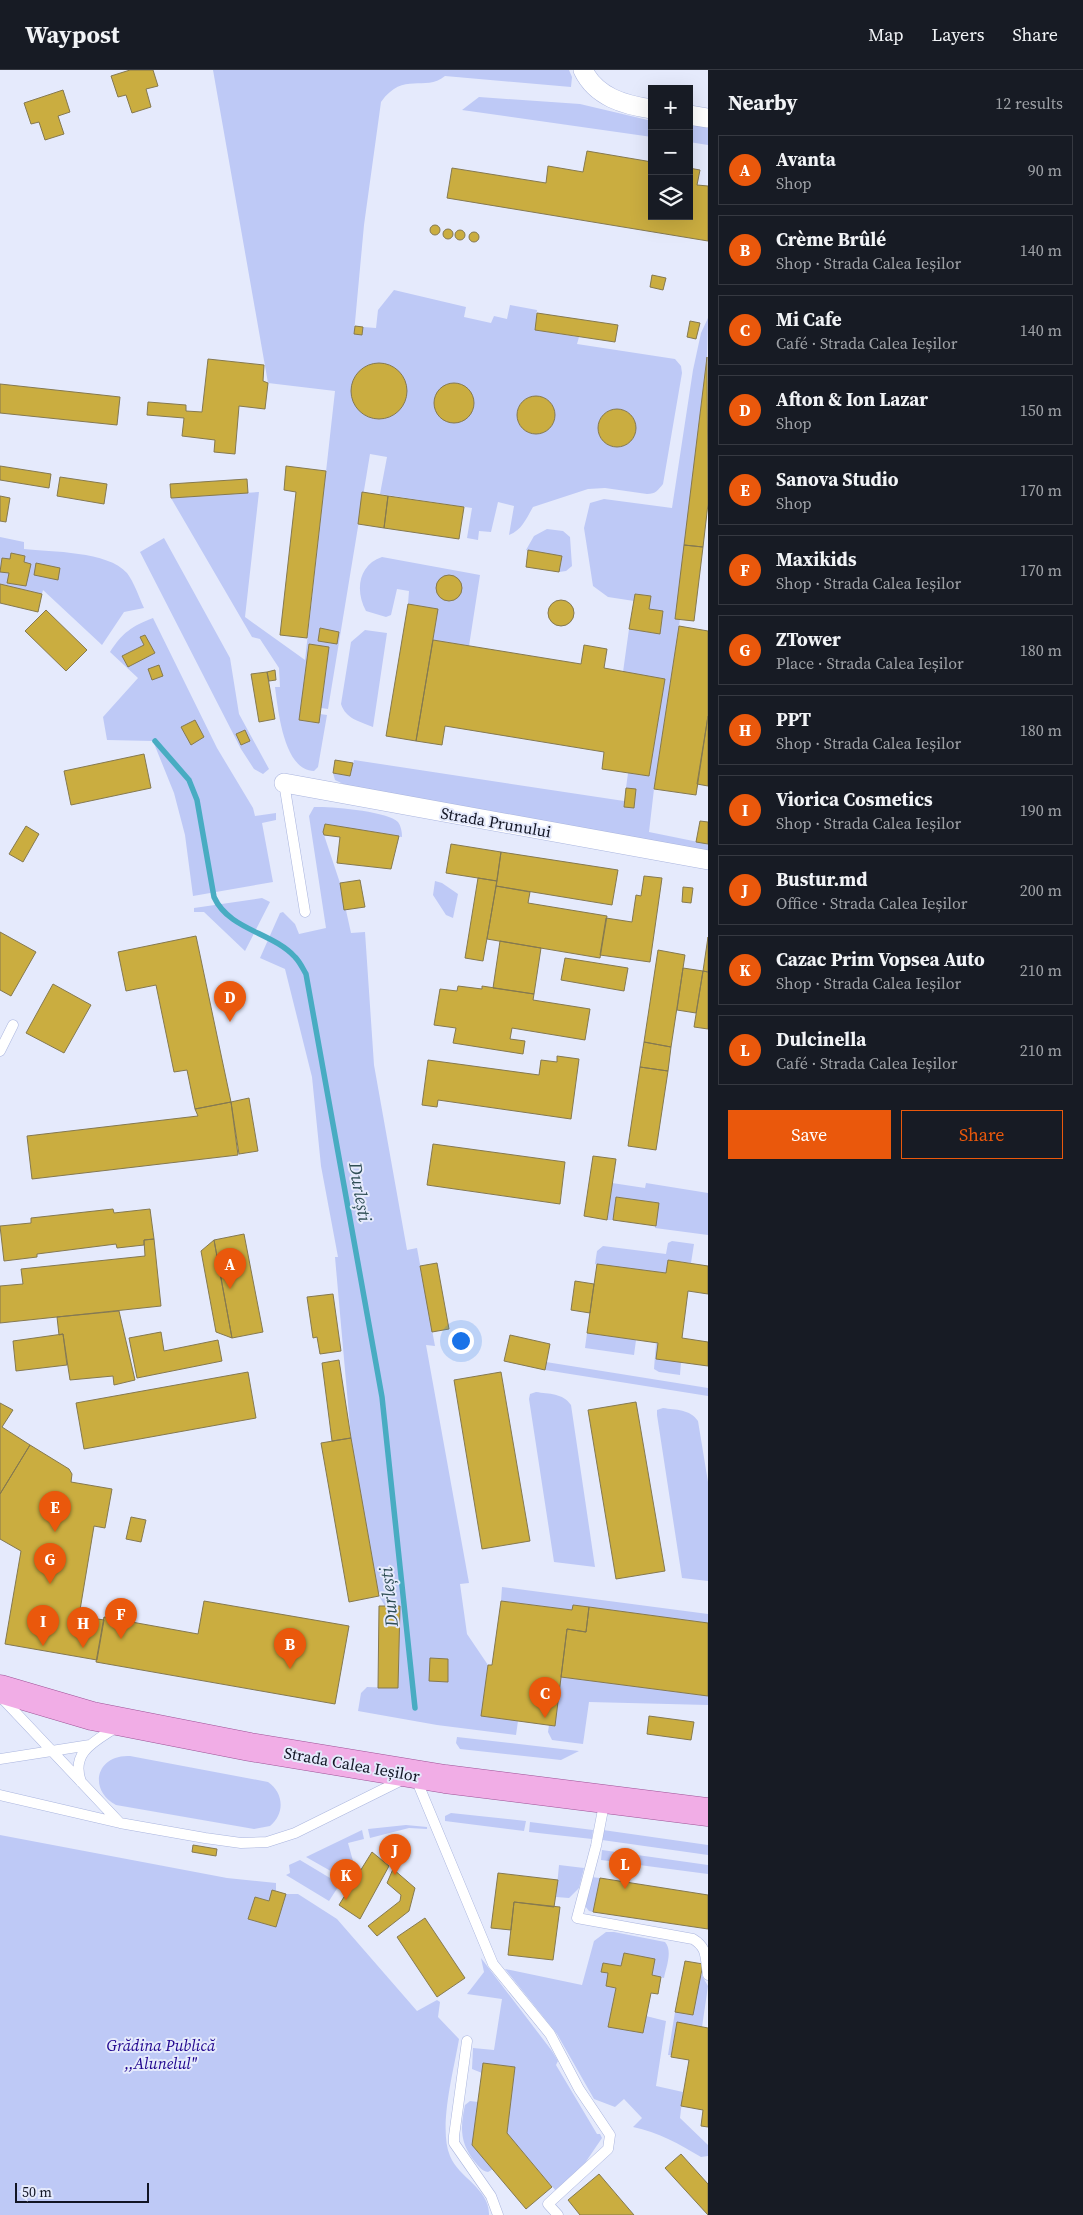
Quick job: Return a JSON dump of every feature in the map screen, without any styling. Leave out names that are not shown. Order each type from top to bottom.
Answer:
[{"type":"main road","name":"Strada Calea Ieșilor","points":[[0,1689],[64,1709],[250,1747],[414,1774],[708,1812]]},
{"type":"street","points":[[583,70],[596,88],[607,96],[634,106],[648,108]]},
{"type":"street","points":[[693,116],[708,118]]},
{"type":"street","name":"Strada Prunului","points":[[284,783],[708,860]]},
{"type":"lane","points":[[284,783],[305,912]]},
{"type":"lane","points":[[0,1051],[13,1025]]},
{"type":"lane","points":[[0,1696],[52,1750],[82,1785],[120,1823]]},
{"type":"lane","points":[[82,1785],[78,1766],[79,1759],[90,1745],[123,1722]]},
{"type":"lane","points":[[0,1759],[90,1745]]},
{"type":"lane","points":[[0,1796],[120,1823],[241,1843],[268,1842],[295,1833],[414,1774],[493,1964],[550,2034],[579,2089],[610,2135],[608,2149],[548,2204],[558,2215]]},
{"type":"lane","points":[[605,1799],[596,1846],[577,1918],[693,1939],[702,1943],[706,1949],[708,1975]]},
{"type":"lane","points":[[467,2041],[454,2143],[491,2196],[498,2215]]},
{"type":"green space","points":[[213,70],[569,70],[572,77],[571,87],[445,76],[429,83],[406,84],[389,92],[381,102],[364,225],[354,333],[362,335],[363,327],[376,328],[378,310],[394,290],[466,307],[464,317],[491,323],[494,316],[507,319],[510,305],[537,310],[535,330],[579,337],[577,344],[675,359],[681,366],[682,373],[663,484],[658,490],[647,494],[605,488],[588,489],[533,507],[520,527],[509,535],[514,506],[498,502],[491,532],[479,531],[478,540],[467,538],[472,508],[380,494],[387,457],[370,454],[328,709],[321,708],[329,647],[309,645],[299,720],[319,723],[320,714],[327,715],[318,767],[314,771],[304,768],[296,761],[284,738],[275,687],[280,687],[279,668],[260,639],[252,637],[171,498],[259,492],[245,617],[305,660],[335,391],[268,383]]},
{"type":"green space","points":[[479,97],[580,104],[648,120],[648,136],[462,110]]},
{"type":"green space","points":[[693,125],[708,127],[708,145],[693,143]]},
{"type":"green space","points":[[708,318],[707,357],[676,618],[680,619],[649,832],[708,844],[708,851],[347,786],[335,780],[333,773],[350,776],[354,760],[624,801],[624,807],[634,808],[636,790],[626,788],[628,773],[649,776],[665,679],[623,672],[629,629],[660,634],[663,611],[649,609],[651,596],[635,594],[634,601],[608,597],[593,586],[584,528],[590,503],[604,499],[672,508],[693,370],[701,333]]},
{"type":"green space","points":[[547,529],[563,531],[570,537],[572,566],[566,571],[559,572],[561,556],[526,550],[534,536]]},
{"type":"green space","points":[[0,537],[24,542],[24,549],[79,554],[107,560],[127,573],[144,608],[124,612],[102,645],[43,590],[42,594],[0,584]]},
{"type":"green space","points":[[164,538],[230,658],[239,714],[269,769],[263,774],[254,769],[241,749],[140,552]]},
{"type":"green space","points":[[382,557],[480,575],[469,646],[433,640],[438,609],[408,604],[409,591],[397,589],[391,615],[386,617],[366,611],[360,595],[363,572],[374,561]]},
{"type":"green space","points":[[153,618],[217,748],[253,808],[255,816],[276,813],[276,820],[262,823],[273,882],[193,896],[185,835],[174,793],[153,741],[107,740],[103,717],[138,678],[110,652],[128,631]]},
{"type":"green space","points":[[365,630],[387,633],[373,727],[350,716],[341,704],[351,642]]},
{"type":"green space","points":[[314,807],[345,808],[383,815],[398,822],[401,829],[402,837],[325,824],[323,832],[340,883],[351,933],[365,932],[374,1065],[407,1250],[417,1248],[435,1346],[426,1345],[469,1583],[460,1584],[467,1634],[488,1665],[482,1716],[518,1721],[516,1735],[437,1725],[358,1711],[361,1693],[367,1687],[398,1688],[400,1606],[385,1606],[379,1596],[351,1438],[335,1257],[338,1257],[321,1166],[312,1077],[285,969],[260,958],[280,913],[283,912],[295,924],[299,934],[326,928],[309,816]]},
{"type":"green space","points":[[435,881],[442,883],[458,894],[453,918],[446,915],[433,895]]},
{"type":"green space","points":[[262,898],[270,902],[245,951],[204,912],[194,912],[194,908]]},
{"type":"green space","points":[[612,1183],[645,1188],[646,1183],[708,1193],[708,1235],[655,1228],[658,1203],[616,1197],[613,1220],[607,1220]]},
{"type":"green space","points":[[672,1241],[694,1244],[691,1263],[668,1260],[666,1273],[595,1264],[597,1251],[603,1246],[666,1254],[668,1243]]},
{"type":"green space","points":[[587,1333],[636,1340],[634,1355],[585,1348]]},
{"type":"green space","points":[[656,1343],[681,1362],[680,1375],[659,1372],[654,1369]]},
{"type":"green space","points":[[546,1362],[708,1388],[708,1396],[545,1370]]},
{"type":"green space","points":[[536,1392],[560,1396],[571,1405],[595,1567],[554,1562],[529,1399],[530,1394]]},
{"type":"green space","points":[[663,1408],[687,1412],[698,1421],[708,1482],[708,1581],[682,1578],[657,1415],[657,1410]]},
{"type":"green space","points":[[502,1587],[708,1614],[708,1623],[573,1605],[572,1610],[501,1601]]},
{"type":"green space","points":[[561,1677],[708,1696],[708,1705],[589,1702],[583,1744],[552,1740],[548,1732],[549,1725],[555,1726]]},
{"type":"green space","points":[[457,1737],[579,1751],[561,1760],[460,1749],[456,1743]]},
{"type":"green space","points":[[130,1756],[268,1782],[280,1798],[281,1804],[278,1816],[270,1826],[254,1829],[116,1805],[101,1790],[100,1774],[103,1766],[110,1761],[119,1757]]},
{"type":"green space","points":[[451,1813],[526,1821],[524,1831],[445,1821],[445,1816]]},
{"type":"green space","points":[[530,1822],[593,1830],[592,1839],[529,1832]]},
{"type":"green space","points":[[406,1825],[427,1827],[427,1829],[409,1828],[370,1838],[368,1829]]},
{"type":"green space","points":[[362,1830],[364,1839],[348,1843],[353,1861],[343,1878],[306,1857]]},
{"type":"green space","points":[[603,1830],[708,1845],[708,1855],[602,1840]]},
{"type":"green space","name":"Grădina Publică ,,Alunelul\"","points":[[0,1835],[227,1878],[276,1883],[276,1891],[272,1890],[269,1901],[255,1897],[248,1919],[275,1927],[286,1894],[298,1894],[337,1919],[417,2011],[437,2000],[440,2002],[438,2017],[459,2039],[446,2114],[447,2144],[454,2164],[485,2198],[489,2215],[0,2215]]},
{"type":"green space","points":[[602,1850],[708,1865],[708,1874],[601,1860]]},
{"type":"green space","points":[[300,1860],[340,1884],[329,1901],[286,1875],[290,1873],[289,1865]]},
{"type":"green space","points":[[559,1865],[584,1868],[579,1888],[569,1898],[556,1897]]},
{"type":"green space","points":[[591,1877],[600,1878],[593,1912],[589,1911],[585,1906]]},
{"type":"green space","points":[[606,1932],[665,1942],[667,1946],[668,1959],[664,1978],[652,1975],[654,1959],[624,1953],[621,1966],[603,1963],[601,1971],[608,1973],[616,1988],[609,2026],[643,2033],[646,2016],[666,2021],[656,2086],[683,2092],[680,2118],[708,2145],[708,2156],[701,2157],[660,2135],[633,2127],[642,2118],[624,2099],[615,2107],[594,2099],[557,2034],[505,1969],[582,1985],[594,1941]]},
{"type":"green space","points":[[481,1958],[552,2051],[558,2061],[556,2065],[597,2134],[600,2134],[602,2138],[585,2163],[556,2191],[507,2133],[515,2067],[483,2063],[482,2073],[472,2069],[473,2048],[494,2050],[502,1999],[467,1994],[484,1972]]},
{"type":"green space","points":[[701,1974],[708,1986],[702,2027],[677,2022],[671,2055],[668,2055],[675,2012],[693,2015]]},
{"type":"green space","points":[[470,2101],[478,2102],[493,2169],[488,2172],[482,2170],[470,2155],[462,2135],[463,2113],[465,2105]]},
{"type":"building","points":[[130,70],[153,70],[158,86],[146,89],[151,107],[132,113],[126,95],[118,97],[111,76]]},
{"type":"building","points":[[63,90],[70,112],[58,116],[64,134],[45,140],[39,122],[31,124],[24,103]]},
{"type":"building","points":[[587,151],[648,161],[648,220],[693,220],[693,169],[700,170],[697,185],[708,186],[708,241],[447,198],[452,168],[546,183],[548,166],[583,172]]},
{"type":"building","points":[[435,225],[440,230],[435,235],[430,230]]},
{"type":"building","points":[[448,229],[453,234],[448,239],[443,234]]},
{"type":"building","points":[[460,230],[465,235],[460,240],[455,235]]},
{"type":"building","points":[[474,232],[479,237],[474,242],[469,237]]},
{"type":"building","points":[[652,275],[666,278],[663,290],[650,287]]},
{"type":"building","points":[[537,313],[618,325],[615,342],[535,330]]},
{"type":"building","points":[[690,321],[700,323],[696,339],[687,337]]},
{"type":"building","points":[[355,326],[363,327],[362,335],[354,334]]},
{"type":"building","points":[[707,357],[708,504],[703,547],[684,545]]},
{"type":"building","points":[[208,359],[264,365],[263,381],[268,383],[265,409],[239,406],[235,454],[214,452],[215,440],[182,436],[184,418],[147,415],[148,402],[186,405],[186,411],[202,412]]},
{"type":"building","points":[[374,363],[384,363],[399,371],[405,380],[407,391],[405,402],[399,411],[384,419],[374,419],[363,414],[356,407],[351,396],[351,386],[356,375],[363,368]]},
{"type":"building","points":[[458,383],[465,386],[471,392],[474,403],[473,411],[465,420],[458,423],[450,423],[443,420],[435,411],[434,399],[437,392],[446,384]]},
{"type":"building","points":[[0,384],[120,397],[117,425],[0,413]]},
{"type":"building","points":[[536,396],[549,402],[555,415],[549,428],[536,434],[523,428],[517,415],[523,402]]},
{"type":"building","points":[[617,409],[631,414],[636,428],[631,442],[617,447],[603,442],[598,428],[603,414]]},
{"type":"building","points":[[0,466],[51,474],[49,488],[0,480]]},
{"type":"building","points":[[286,466],[326,471],[307,638],[280,635],[296,492],[284,490]]},
{"type":"building","points":[[60,477],[107,484],[104,504],[57,496]]},
{"type":"building","points":[[247,479],[248,493],[171,498],[170,484]]},
{"type":"building","points":[[362,492],[388,496],[384,528],[358,524]]},
{"type":"building","points":[[0,496],[10,498],[6,522],[0,521]]},
{"type":"building","points":[[388,496],[464,507],[459,539],[384,528]]},
{"type":"building","points":[[684,545],[703,547],[694,621],[675,619]]},
{"type":"building","points":[[528,550],[562,556],[559,572],[526,567]]},
{"type":"building","points":[[11,553],[25,556],[24,562],[31,564],[26,586],[7,583],[9,573],[0,572],[2,558],[10,559]]},
{"type":"building","points":[[36,563],[60,568],[58,580],[34,575]]},
{"type":"building","points":[[449,575],[458,579],[462,588],[458,597],[449,601],[440,597],[436,588],[440,579]]},
{"type":"building","points":[[0,584],[42,594],[38,612],[0,603]]},
{"type":"building","points":[[635,594],[651,596],[649,609],[663,611],[660,634],[629,629]]},
{"type":"building","points":[[561,600],[571,603],[574,613],[571,623],[561,626],[551,623],[548,613],[551,603]]},
{"type":"building","points":[[408,604],[438,609],[416,741],[386,736]]},
{"type":"building","points":[[46,610],[87,650],[66,671],[25,631]]},
{"type":"building","points":[[679,626],[708,631],[708,716],[696,795],[654,789]]},
{"type":"building","points":[[320,628],[339,632],[337,644],[318,641]]},
{"type":"building","points":[[145,635],[155,653],[128,667],[122,656],[144,645],[140,637]]},
{"type":"building","points":[[433,640],[581,664],[584,645],[607,649],[604,668],[665,679],[649,776],[602,769],[604,752],[445,726],[442,745],[416,741]]},
{"type":"building","points":[[309,644],[329,647],[319,723],[299,720]]},
{"type":"building","points":[[159,665],[163,676],[152,680],[148,669]]},
{"type":"building","points":[[275,670],[276,680],[269,681],[267,672]]},
{"type":"building","points":[[267,672],[275,719],[259,722],[251,674]]},
{"type":"building","points":[[708,716],[708,786],[697,784]]},
{"type":"building","points":[[195,720],[204,737],[191,745],[181,727]]},
{"type":"building","points":[[245,730],[250,741],[241,745],[236,734]]},
{"type":"building","points":[[144,754],[151,788],[71,805],[64,771]]},
{"type":"building","points":[[335,760],[353,763],[350,776],[333,773]]},
{"type":"building","points":[[626,788],[636,789],[634,808],[624,807]]},
{"type":"building","points":[[700,821],[708,822],[708,844],[696,842]]},
{"type":"building","points":[[325,824],[399,836],[391,869],[337,863],[340,837],[324,835]]},
{"type":"building","points":[[26,826],[39,834],[23,862],[9,854]]},
{"type":"building","points":[[451,844],[501,852],[497,881],[446,873]]},
{"type":"building","points":[[501,852],[618,870],[612,905],[496,886]]},
{"type":"building","points":[[644,876],[662,878],[650,962],[600,955],[606,918],[632,922],[636,895],[641,896]]},
{"type":"building","points":[[478,878],[497,881],[483,961],[465,958]]},
{"type":"building","points":[[360,880],[365,907],[344,910],[340,883]]},
{"type":"building","points":[[496,886],[530,892],[528,903],[607,916],[600,958],[487,939]]},
{"type":"building","points":[[683,887],[693,888],[691,903],[682,902]]},
{"type":"building","points":[[0,932],[36,952],[11,996],[0,990]]},
{"type":"building","points":[[196,936],[231,1102],[195,1109],[187,1070],[174,1072],[156,985],[126,991],[118,952]]},
{"type":"building","points":[[708,937],[708,972],[703,971]]},
{"type":"building","points":[[500,941],[541,948],[534,994],[493,988]]},
{"type":"building","points":[[658,950],[685,955],[671,1047],[644,1042]]},
{"type":"building","points":[[565,958],[628,968],[624,991],[561,980]]},
{"type":"building","points":[[683,968],[703,971],[696,1013],[677,1010]]},
{"type":"building","points":[[703,971],[708,972],[708,1029],[694,1027]]},
{"type":"building","points":[[53,984],[91,1005],[64,1053],[26,1033]]},
{"type":"building","points":[[458,986],[482,989],[482,986],[534,994],[533,1000],[590,1009],[585,1040],[512,1028],[510,1039],[525,1041],[523,1054],[453,1043],[456,1028],[434,1025],[440,989],[457,991]]},
{"type":"building","points":[[644,1042],[671,1047],[668,1071],[640,1067]]},
{"type":"building","points":[[557,1056],[579,1059],[571,1119],[438,1100],[437,1107],[422,1105],[428,1060],[539,1075],[541,1060],[557,1062]]},
{"type":"building","points":[[640,1067],[668,1071],[656,1150],[628,1146]]},
{"type":"building","points":[[249,1098],[258,1151],[239,1154],[231,1102]]},
{"type":"building","points":[[231,1102],[238,1155],[32,1179],[27,1136],[198,1116],[195,1109]]},
{"type":"building","points":[[433,1144],[565,1162],[560,1204],[427,1185]]},
{"type":"building","points":[[593,1156],[616,1159],[607,1220],[584,1216]]},
{"type":"building","points":[[616,1197],[659,1203],[656,1226],[613,1220]]},
{"type":"building","points":[[113,1209],[114,1213],[150,1209],[154,1239],[144,1240],[144,1245],[117,1248],[116,1244],[37,1254],[37,1257],[4,1261],[0,1226],[31,1223],[31,1218]]},
{"type":"building","points":[[244,1234],[263,1332],[232,1338],[214,1240]]},
{"type":"building","points":[[154,1239],[161,1306],[0,1323],[0,1286],[23,1284],[21,1269],[145,1256],[144,1240]]},
{"type":"building","points":[[214,1240],[232,1338],[216,1332],[201,1251]]},
{"type":"building","points":[[668,1260],[708,1266],[708,1294],[688,1291],[682,1338],[708,1342],[708,1366],[656,1359],[658,1343],[587,1333],[597,1264],[666,1273]]},
{"type":"building","points":[[437,1263],[449,1329],[432,1332],[420,1266]]},
{"type":"building","points":[[575,1281],[594,1284],[590,1313],[571,1310]]},
{"type":"building","points":[[333,1294],[341,1351],[320,1354],[317,1337],[313,1338],[307,1297]]},
{"type":"building","points":[[119,1311],[135,1380],[114,1385],[113,1376],[70,1380],[63,1334],[59,1335],[57,1317]]},
{"type":"building","points":[[161,1332],[164,1351],[218,1340],[222,1361],[137,1378],[129,1338]]},
{"type":"building","points":[[63,1334],[67,1365],[16,1371],[13,1341]]},
{"type":"building","points":[[510,1335],[550,1344],[545,1370],[504,1361]]},
{"type":"building","points":[[339,1360],[351,1438],[332,1441],[322,1363]]},
{"type":"building","points":[[248,1372],[256,1418],[84,1449],[76,1403]]},
{"type":"building","points":[[501,1372],[530,1541],[482,1549],[454,1380]]},
{"type":"building","points":[[636,1402],[665,1571],[616,1579],[588,1410]]},
{"type":"building","points":[[0,1403],[13,1410],[2,1427],[30,1445],[0,1494]]},
{"type":"building","points":[[351,1438],[379,1596],[349,1602],[321,1443]]},
{"type":"building","points":[[30,1445],[69,1469],[72,1474],[71,1482],[112,1489],[105,1528],[94,1526],[79,1616],[104,1620],[97,1660],[5,1644],[21,1551],[0,1539],[0,1494]]},
{"type":"building","points":[[131,1517],[146,1520],[141,1542],[126,1539]]},
{"type":"building","points":[[204,1601],[349,1626],[335,1704],[96,1662],[104,1617],[198,1634]]},
{"type":"building","points":[[501,1601],[572,1610],[573,1605],[589,1607],[586,1632],[567,1629],[555,1726],[481,1716],[488,1665],[492,1665]]},
{"type":"building","points":[[379,1606],[400,1606],[398,1688],[378,1688]]},
{"type":"building","points":[[589,1607],[708,1623],[708,1696],[561,1677],[567,1629],[586,1632]]},
{"type":"building","points":[[430,1658],[448,1659],[448,1682],[429,1681]]},
{"type":"building","points":[[649,1716],[694,1722],[691,1740],[647,1734]]},
{"type":"building","points":[[193,1845],[217,1849],[216,1856],[192,1852]]},
{"type":"building","points":[[372,1852],[389,1866],[360,1919],[339,1905]]},
{"type":"building","points":[[393,1869],[415,1888],[409,1911],[377,1936],[368,1926],[400,1901],[401,1895],[387,1883]]},
{"type":"building","points":[[498,1873],[558,1880],[554,1907],[514,1902],[511,1930],[491,1928]]},
{"type":"building","points":[[600,1878],[708,1895],[708,1929],[593,1912]]},
{"type":"building","points":[[272,1890],[286,1894],[276,1927],[248,1919],[255,1897],[269,1901]]},
{"type":"building","points":[[514,1902],[560,1907],[553,1960],[508,1955]]},
{"type":"building","points":[[425,1918],[465,1978],[437,1997],[397,1937]]},
{"type":"building","points":[[624,1953],[655,1959],[652,1975],[661,1977],[658,1994],[651,1993],[643,2033],[608,2027],[616,1988],[606,1986],[608,1973],[601,1972],[603,1963],[621,1966]]},
{"type":"building","points":[[685,1961],[703,1964],[693,2015],[675,2012]]},
{"type":"building","points":[[677,2022],[708,2028],[708,2127],[701,2126],[703,2110],[681,2106],[689,2060],[671,2057]]},
{"type":"building","points":[[483,2063],[515,2067],[507,2133],[552,2187],[526,2209],[472,2145]]},
{"type":"building","points":[[681,2154],[708,2184],[708,2215],[665,2168]]},
{"type":"building","points":[[599,2174],[634,2215],[580,2215],[568,2200]]},
{"type":"waterway","name":"Durlești","points":[[155,741],[189,780],[197,800],[214,897],[221,908],[240,924],[286,949],[297,959],[306,974],[382,1397],[415,1708]]},
{"type":"place","name":"Afton & Ion Lazar","points":[[230,1022]]},
{"type":"place","name":"Avanta","points":[[230,1289]]},
{"type":"place","name":"Sanova Studio","points":[[55,1532]]},
{"type":"place","name":"ZTower","points":[[50,1584]]},
{"type":"place","name":"Maxikids","points":[[121,1639]]},
{"type":"place","name":"Viorica Cosmetics","points":[[43,1646]]},
{"type":"place","name":"PPT","points":[[83,1648]]},
{"type":"place","name":"Crème Brûlé","points":[[290,1669]]},
{"type":"place","name":"Mi Cafe","points":[[545,1718]]},
{"type":"place","name":"Bustur.md","points":[[395,1875]]},
{"type":"place","name":"Dulcinella","points":[[625,1889]]},
{"type":"place","name":"Cazac Prim Vopsea Auto","points":[[346,1900]]}]
